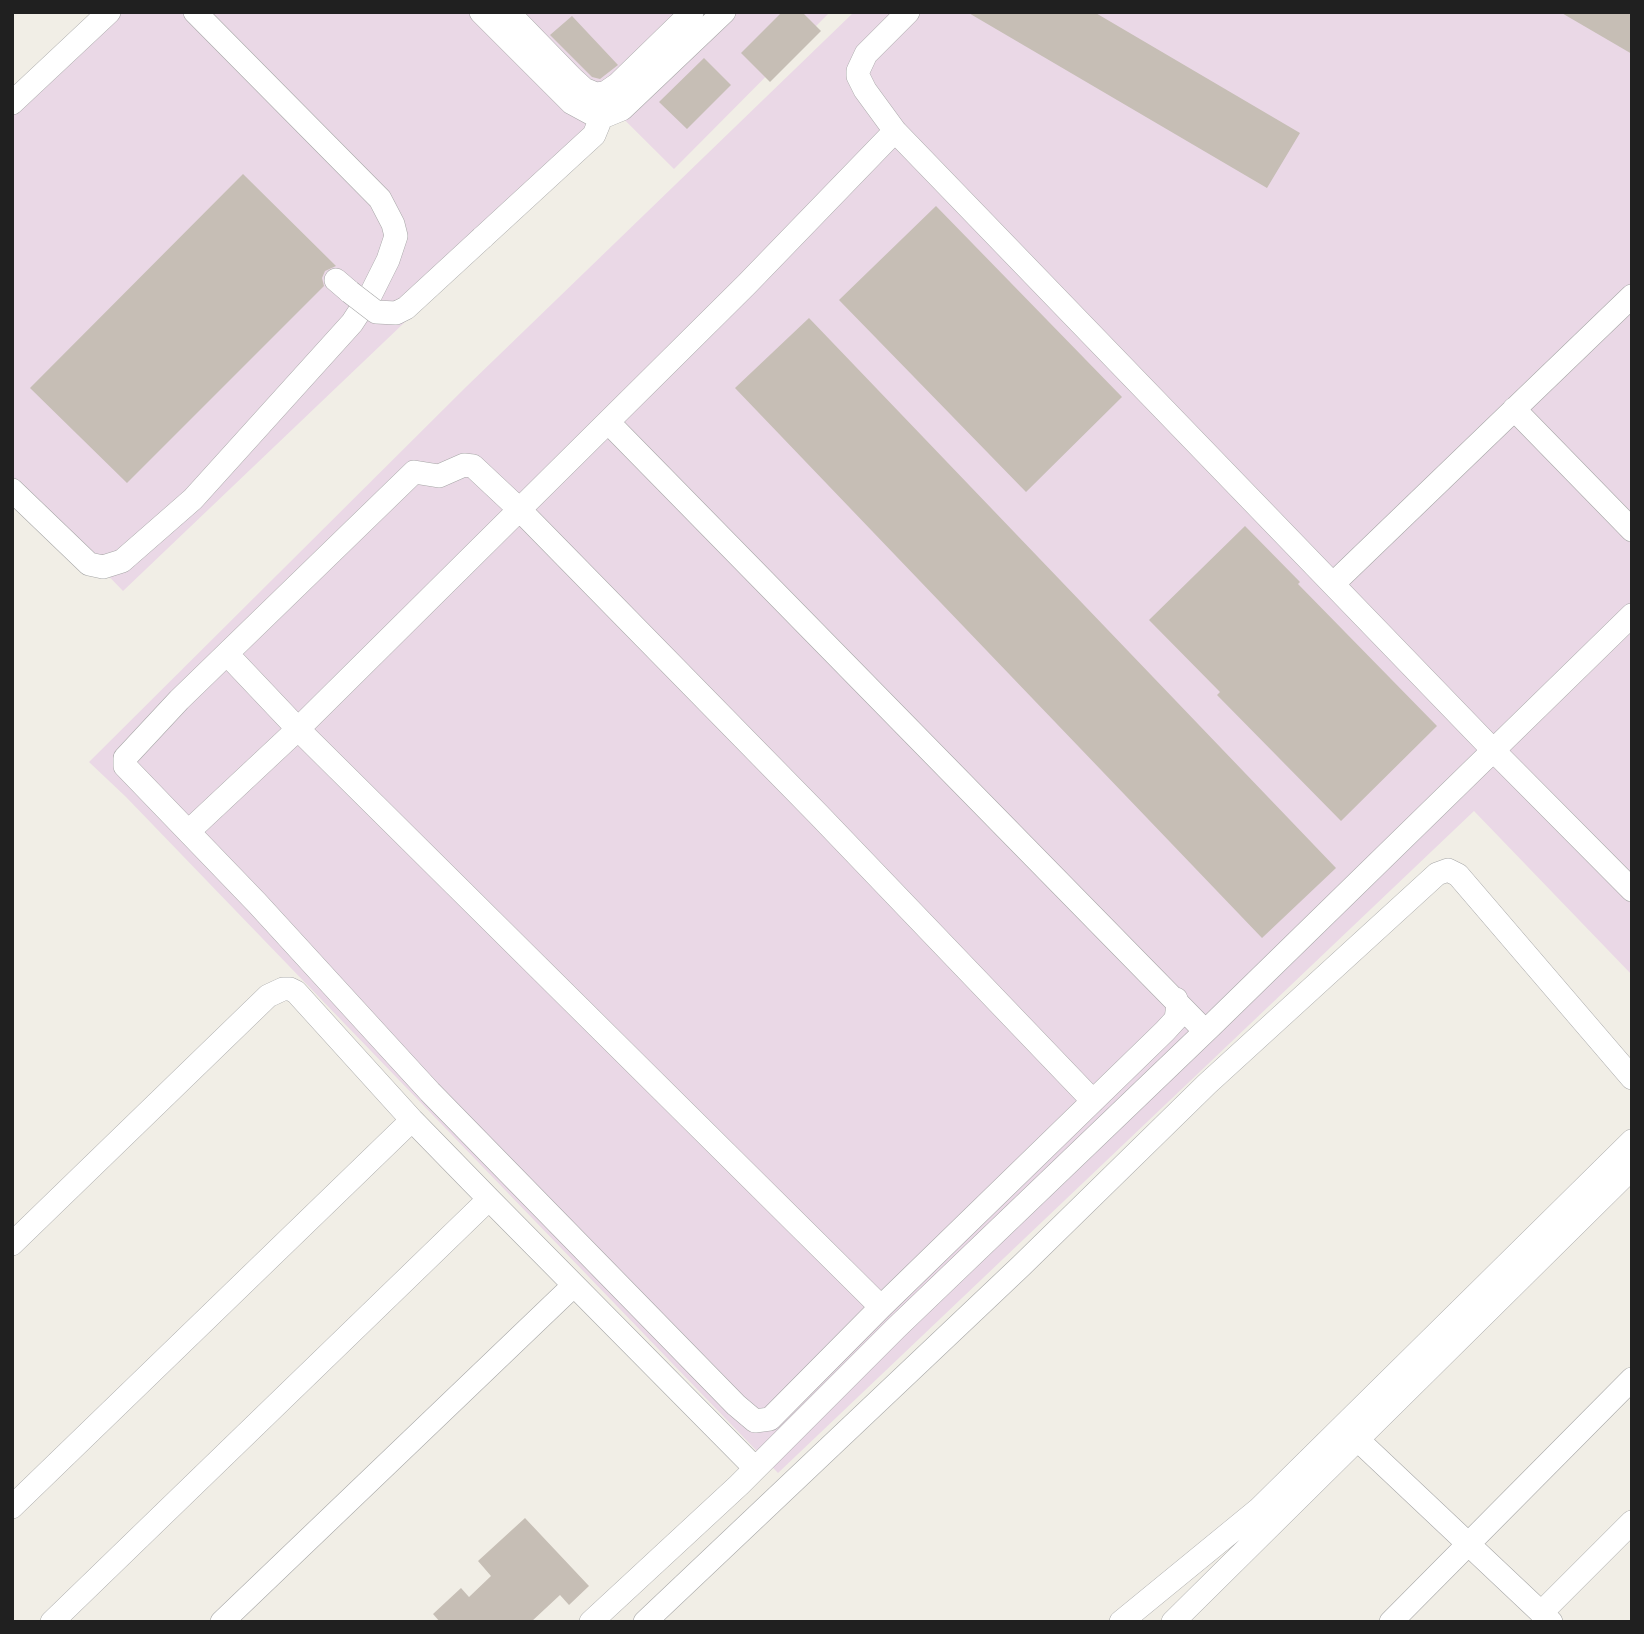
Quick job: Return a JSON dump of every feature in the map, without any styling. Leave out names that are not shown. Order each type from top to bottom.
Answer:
[{"type":"street","points":[[12,103],[109,12]]},
{"type":"street","points":[[12,490],[89,564],[103,567],[121,561],[193,499],[352,323],[371,294],[388,260],[396,236],[380,199],[195,12]]},
{"type":"street","points":[[481,12],[505,19],[584,89],[598,105]]},
{"type":"street","points":[[343,286],[376,312],[396,313],[405,308],[594,135],[598,129],[598,105],[605,93],[690,25],[724,12]]},
{"type":"street","points":[[908,12],[866,54],[858,71],[865,90],[895,131],[1493,750],[1632,890]]},
{"type":"street","points":[[189,831],[298,729],[520,510],[747,284],[895,131]]},
{"type":"street","points":[[1333,584],[1632,296]]},
{"type":"street","points":[[1514,409],[1632,530]]},
{"type":"street","points":[[608,422],[1205,1031]]},
{"type":"street","points":[[1093,1101],[818,814],[520,510],[472,466],[464,465],[439,476],[415,471],[179,700],[124,760],[125,766],[189,831],[430,1092],[750,1418],[760,1422],[770,1419],[881,1307],[1093,1101],[1172,1023],[1177,1014],[1176,999]]},
{"type":"street","points":[[591,1622],[755,1468],[1632,615]]},
{"type":"street","points":[[227,654],[298,729],[881,1307]]},
{"type":"street","points":[[645,1622],[1021,1266],[1207,1084],[1437,874],[1448,870],[1458,875],[1632,1079]]},
{"type":"street","points":[[12,1244],[268,996],[283,989],[296,992],[412,1120],[755,1468]]},
{"type":"street","points":[[12,1507],[412,1120]]},
{"type":"street","points":[[1121,1622],[1259,1509],[1632,1141]]},
{"type":"street","points":[[1173,1622],[1632,1168]]},
{"type":"street","points":[[52,1622],[489,1199]]},
{"type":"street","points":[[222,1622],[573,1286]]},
{"type":"street","points":[[1391,1622],[1632,1379]]},
{"type":"street","points":[[1357,1439],[1546,1617],[1632,1522]]},
{"type":"shaded area","points":[[93,12],[476,12],[601,135],[123,591],[12,476],[12,91]]},
{"type":"shaded area","points":[[516,12],[830,12],[674,169]]},
{"type":"shaded area","points":[[854,12],[1632,12],[1632,975],[1474,811],[778,1473],[126,797],[89,762],[467,386]]},
{"type":"building","points":[[782,12],[802,12],[821,31],[770,82],[741,53]]},
{"type":"building","points":[[967,12],[1094,12],[1300,133],[1267,188]]},
{"type":"building","points":[[1560,12],[1632,12],[1632,54]]},
{"type":"building","points":[[572,16],[618,65],[600,79],[592,77],[550,35]]},
{"type":"building","points":[[704,58],[731,85],[687,129],[659,102]]},
{"type":"building","points":[[243,174],[336,266],[325,271],[322,278],[324,286],[127,483],[30,388]]},
{"type":"building","points":[[936,206],[1122,397],[1026,492],[839,300]]},
{"type":"building","points":[[809,318],[1336,868],[1262,938],[735,388]]},
{"type":"building","points":[[1245,526],[1437,726],[1341,821],[1217,695],[1220,692],[1149,620]]},
{"type":"building","points":[[525,1518],[589,1586],[569,1605],[560,1595],[531,1622],[440,1622],[433,1614],[461,1588],[469,1597],[491,1576],[478,1561]]}]
